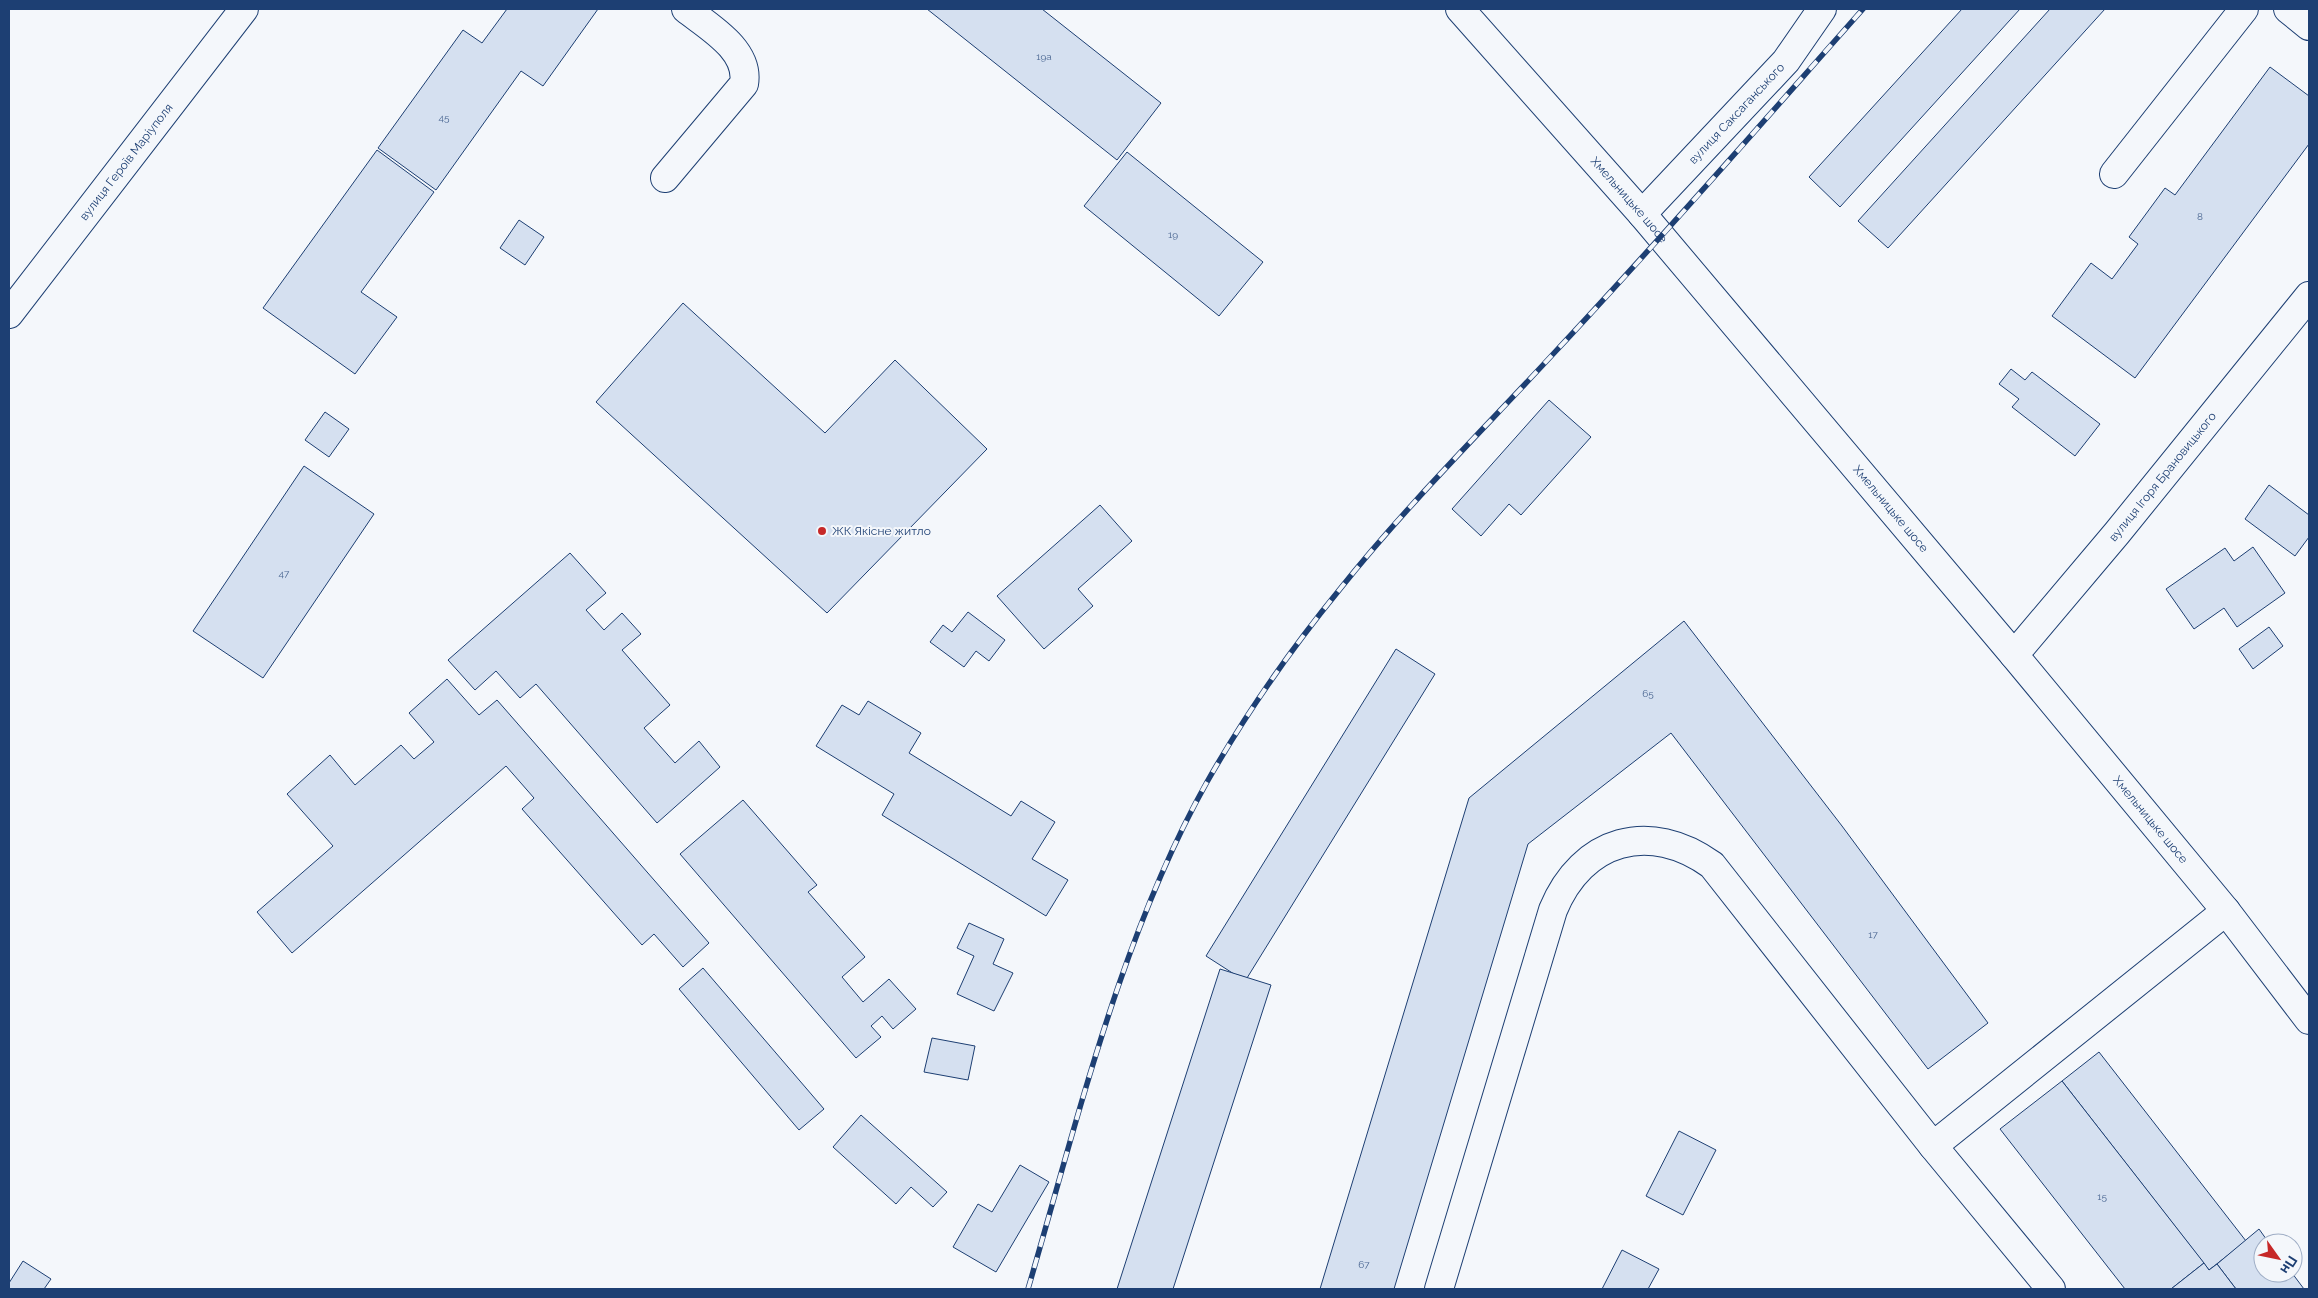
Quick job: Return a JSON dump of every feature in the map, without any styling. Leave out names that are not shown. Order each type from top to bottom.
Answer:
[{"type":"street","name":"вулиця Героїв Маріуполя","points":[[9,314],[244,9]]},
{"type":"street","points":[[665,178],[744,84],[746,73],[732,47],[686,9]]},
{"type":"street","name":"Хмельницьке шосе","points":[[1460,9],[1642,214],[2014,655],[2226,911],[2309,1020]]},
{"type":"street","name":"вулиця Саксаганського","points":[[1642,214],[1786,61],[1822,9]]},
{"type":"street","points":[[2114,174],[2244,9]]},
{"type":"street","points":[[2288,9],[2309,26]]},
{"type":"street","name":"вулиця Ігоря Брановицького","points":[[2014,655],[2118,533],[2309,296]]},
{"type":"street","points":[[1439,1289],[1553,910],[1560,894],[1581,865],[1612,846],[1647,840],[1664,842],[1690,850],[1712,865],[1724,878],[1933,1146],[2051,1289]]},
{"type":"street","points":[[1933,1146],[2226,911]]},
{"type":"building","points":[[507,9],[598,9],[543,86],[521,71],[436,190],[378,148],[463,30],[482,43]]},
{"type":"building","points":[[927,9],[1042,9],[1161,103],[1117,160]]},
{"type":"building","points":[[1962,9],[2020,9],[1840,207],[1809,177]]},
{"type":"building","points":[[2050,9],[2105,9],[1888,248],[1858,221]]},
{"type":"building","points":[[2270,67],[2309,96],[2309,144],[2135,378],[2052,316],[2091,263],[2112,279],[2138,244],[2129,237],[2165,188],[2175,195]]},
{"type":"building","points":[[377,150],[434,192],[361,292],[397,317],[355,374],[263,308]]},
{"type":"building","points":[[1127,152],[1263,262],[1219,316],[1084,206]]},
{"type":"building","points":[[519,220],[544,237],[525,265],[500,248]]},
{"type":"building","name":"ЖК Якісне житло","points":[[683,303],[825,433],[895,360],[987,449],[827,613],[596,402]]},
{"type":"building","points":[[2011,369],[2025,380],[2032,372],[2100,424],[2075,456],[2012,407],[2019,399],[1999,384]]},
{"type":"building","points":[[1549,400],[1591,437],[1521,515],[1509,504],[1481,536],[1452,509]]},
{"type":"building","points":[[325,412],[349,429],[329,457],[305,440]]},
{"type":"building","points":[[304,466],[374,514],[263,678],[193,631]]},
{"type":"building","points":[[2269,485],[2309,515],[2309,537],[2295,556],[2245,519]]},
{"type":"building","points":[[1100,505],[1132,541],[1078,589],[1093,606],[1044,649],[997,596]]},
{"type":"building","points":[[2253,547],[2285,593],[2237,627],[2224,608],[2194,629],[2166,589],[2225,548],[2234,561]]},
{"type":"building","points":[[570,553],[606,593],[586,610],[604,630],[622,613],[641,634],[622,650],[670,705],[644,728],[675,763],[699,741],[720,767],[657,823],[536,684],[520,698],[496,671],[475,690],[448,660]]},
{"type":"building","points":[[968,612],[1005,640],[989,661],[976,651],[964,667],[930,642],[943,625],[952,632]]},
{"type":"building","points":[[1684,621],[1842,826],[1988,1023],[1928,1069],[1671,733],[1528,844],[1394,1289],[1320,1289],[1469,798]]},
{"type":"building","points":[[2269,627],[2283,646],[2253,669],[2239,649]]},
{"type":"building","points":[[1396,649],[1435,674],[1247,978],[1234,974],[1206,956]]},
{"type":"building","points":[[447,679],[479,715],[497,700],[709,943],[683,967],[654,934],[642,945],[522,809],[534,798],[506,766],[292,953],[257,912],[333,846],[287,794],[330,755],[355,785],[401,745],[414,759],[434,742],[409,713]]},
{"type":"building","points":[[868,701],[921,733],[909,753],[1011,816],[1021,801],[1055,822],[1032,859],[1068,880],[1046,916],[882,815],[894,794],[816,746],[842,705],[859,715]]},
{"type":"building","points":[[743,800],[817,885],[808,892],[865,957],[842,977],[863,1002],[889,979],[916,1009],[893,1029],[882,1016],[871,1026],[881,1037],[856,1058],[680,854]]},
{"type":"building","points":[[969,923],[1004,939],[993,964],[1013,973],[994,1011],[957,994],[974,956],[957,948]]},
{"type":"building","points":[[703,968],[824,1109],[799,1130],[679,989]]},
{"type":"building","points":[[1220,969],[1271,985],[1173,1289],[1117,1289]]},
{"type":"building","points":[[932,1038],[975,1046],[968,1080],[924,1072]]},
{"type":"building","points":[[2099,1052],[2246,1241],[2209,1270],[2062,1081]]},
{"type":"building","points":[[2062,1081],[2204,1263],[2171,1289],[2125,1289],[2000,1129]]},
{"type":"building","points":[[861,1115],[947,1192],[933,1207],[911,1187],[896,1204],[833,1147]]},
{"type":"building","points":[[1679,1131],[1716,1150],[1683,1215],[1646,1196]]},
{"type":"building","points":[[1020,1165],[1049,1182],[996,1272],[953,1247],[978,1204],[992,1212]]},
{"type":"building","points":[[2253,1234],[2253,1283],[2300,1283],[2304,1289],[2236,1289],[2217,1264]]},
{"type":"building","points":[[1622,1250],[1659,1269],[1648,1289],[1602,1289]]},
{"type":"building","points":[[23,1261],[51,1279],[44,1289],[9,1289],[9,1283]]},
{"type":"building","points":[[2204,1263],[2209,1270],[2217,1264],[2236,1289],[2171,1289]]},
{"type":"railway","points":[[1028,1289],[1083,1096],[1125,966],[1177,841],[1207,782],[1253,707],[1286,659],[1322,612],[1391,528],[1633,267],[1863,9]]},
{"type":"place","name":"ЖК Якісне житло","points":[[822,531]]}]
